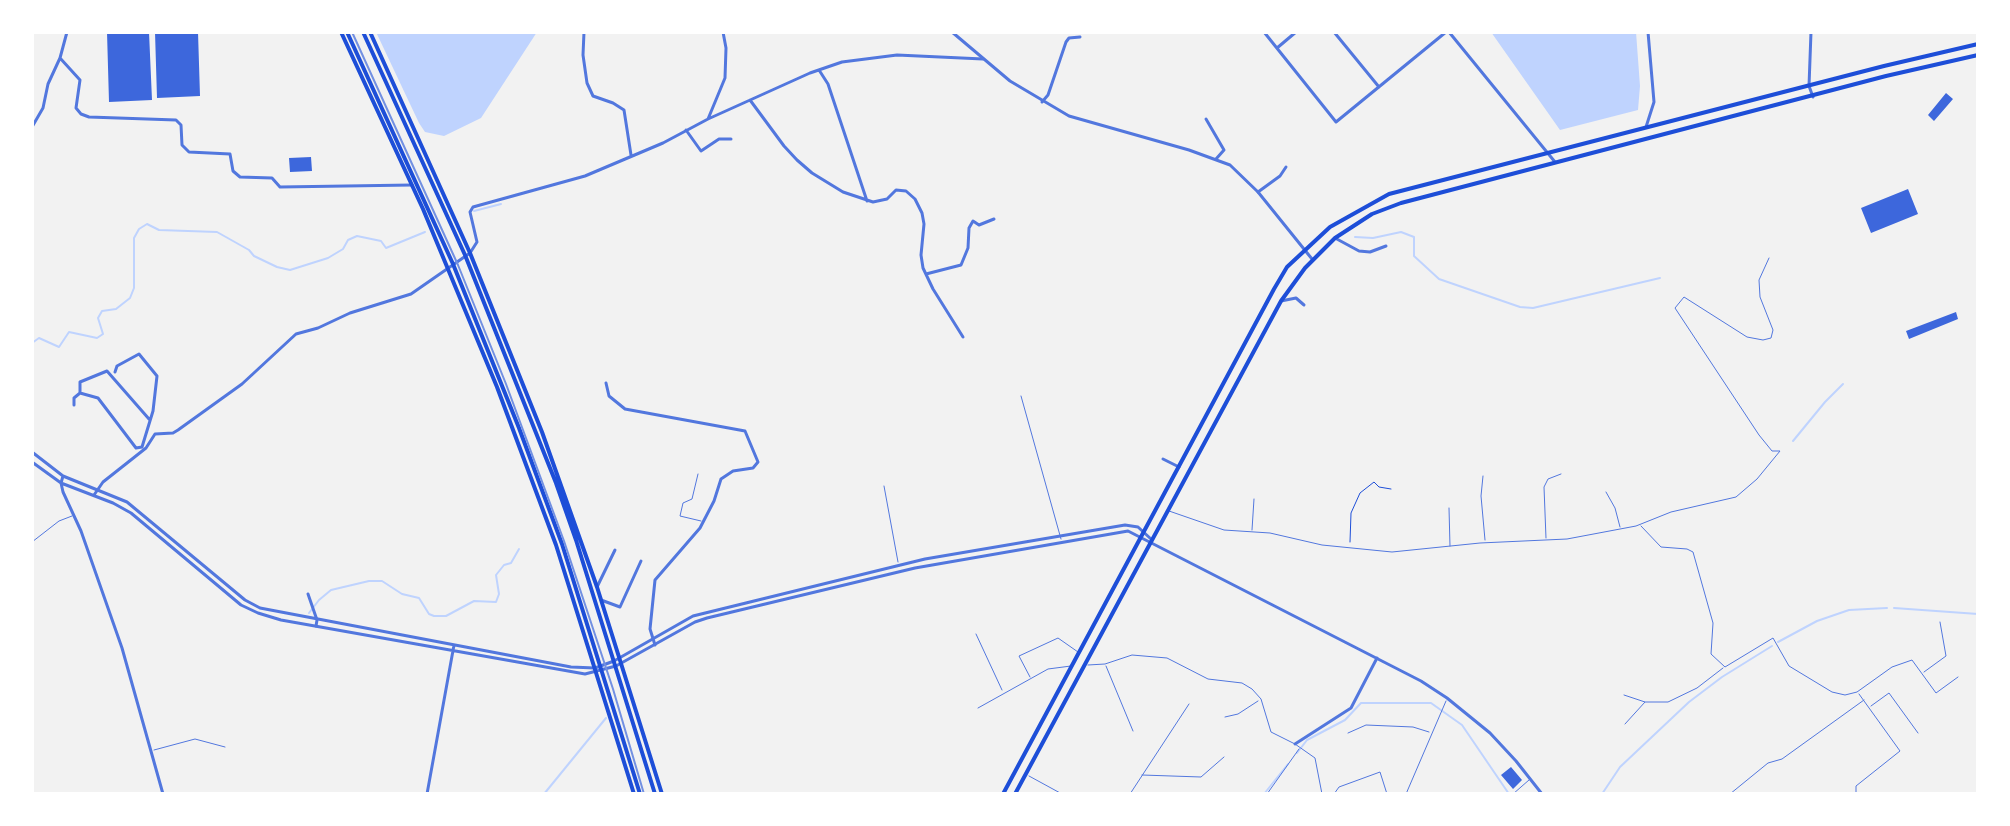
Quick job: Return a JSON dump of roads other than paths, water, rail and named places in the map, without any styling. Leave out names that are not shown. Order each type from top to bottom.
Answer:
[{"type":"main road","points":[[344,32],[451,265],[530,473],[640,794]]},
{"type":"main road","points":[[344,32],[451,265],[527,450],[562,544],[634,794]]},
{"type":"main road","points":[[363,32],[467,254],[556,483],[655,794]]},
{"type":"main road","points":[[370,32],[550,454],[597,587],[662,794]]},
{"type":"main road","points":[[1003,794],[1274,289],[1287,267],[1330,227],[1389,194],[1978,44]]},
{"type":"main road","points":[[1015,794],[1281,301],[1312,259],[1335,238],[1355,224],[1392,206],[1886,76],[1978,55]]},
{"type":"main road","points":[[382,58],[397,107]]},
{"type":"main road","points":[[527,450],[530,473]]},
{"type":"main road","points":[[550,454],[556,483]]},
{"type":"main road","points":[[623,687],[637,712]]},
{"type":"street","points":[[32,127],[43,108],[48,84],[67,32]]},
{"type":"street","points":[[584,32],[587,83],[593,96],[624,110],[631,155]]},
{"type":"street","points":[[708,119],[725,78],[723,32]]},
{"type":"street","points":[[952,32],[1042,102],[1069,116],[1216,159],[1240,173],[1312,259]]},
{"type":"street","points":[[1264,32],[1336,122],[1447,32],[1555,162]]},
{"type":"street","points":[[1277,48],[1296,32]]},
{"type":"street","points":[[1334,32],[1379,87]]},
{"type":"street","points":[[1646,127],[1654,102],[1648,32]]},
{"type":"street","points":[[1811,32],[1809,86],[1813,97]]},
{"type":"street","points":[[1042,102],[1048,95],[1066,42],[1075,36],[1080,37]]},
{"type":"street","points":[[94,495],[98,488],[146,448],[155,434],[178,430],[242,384],[296,334],[426,286],[467,254],[477,242],[470,212],[473,207],[524,191],[575,180],[663,143],[708,119],[819,70],[854,59],[897,55],[983,59]]},
{"type":"street","points":[[60,58],[80,80],[76,108],[81,114],[89,117],[176,120],[181,125],[182,145],[189,152],[230,154],[233,171],[240,177],[272,178],[280,187],[412,185]]},
{"type":"street","points":[[819,70],[828,84],[867,201]]},
{"type":"street","points":[[750,100],[784,146],[812,173],[843,192],[867,201],[887,199],[896,190],[906,191],[915,199],[924,224],[921,255],[926,274],[963,337]]},
{"type":"street","points":[[1206,119],[1224,150],[1216,159]]},
{"type":"street","points":[[686,130],[701,151],[719,139],[731,139]]},
{"type":"street","points":[[1258,192],[1280,176],[1286,167]]},
{"type":"street","points":[[926,274],[961,265],[973,221],[979,225],[994,219]]},
{"type":"street","points":[[1335,238],[1359,251],[1370,252],[1386,246]]},
{"type":"street","points":[[1281,301],[1296,298],[1304,305]]},
{"type":"street","points":[[80,393],[98,398],[139,448],[144,444],[144,432],[153,411],[157,379],[143,356],[136,355],[117,366],[115,372]]},
{"type":"street","points":[[80,393],[80,382],[107,371],[149,419]]},
{"type":"street","points":[[606,383],[609,396],[625,409],[745,431],[758,462],[753,468],[733,471],[721,479],[704,521],[655,580],[650,629],[655,645]]},
{"type":"street","points":[[74,405],[74,398],[80,393]]},
{"type":"street","points":[[148,428],[155,434]]},
{"type":"street","points":[[32,452],[63,476],[127,502],[245,600],[260,608],[571,667],[599,669]]},
{"type":"street","points":[[1163,459],[1179,467]]},
{"type":"street","points":[[32,464],[61,483],[131,513],[241,605],[258,613],[281,620],[569,672],[615,664],[695,622],[873,578],[1119,531],[1144,534]]},
{"type":"street","points":[[63,476],[61,483],[122,648],[163,794]]},
{"type":"street","points":[[621,661],[693,616],[899,565],[1125,525],[1138,527],[1153,541],[1447,698],[1490,733],[1542,794]]},
{"type":"street","points":[[597,587],[615,550]]},
{"type":"street","points":[[601,600],[620,607],[641,561]]},
{"type":"street","points":[[872,571],[873,578]]},
{"type":"street","points":[[308,594],[317,620],[316,626]]},
{"type":"street","points":[[756,600],[758,606]]},
{"type":"street","points":[[427,794],[454,645]]},
{"type":"street","points":[[1295,744],[1351,708],[1377,658]]},
{"type":"lane","points":[[1159,506],[1224,530],[1392,552],[1547,541],[1620,529],[1671,512],[1736,497],[1757,479],[1780,451],[1772,451],[1759,435],[1675,308],[1684,297],[1747,337],[1771,338],[1773,330],[1760,297],[1759,280],[1769,258]]},
{"type":"lane","points":[[1021,396],[1061,542]]},
{"type":"lane","points":[[32,464],[39,457]]},
{"type":"lane","points":[[698,474],[692,499],[683,503],[680,516],[704,521]]},
{"type":"lane","points":[[1547,541],[1543,515],[1544,487],[1548,479],[1561,474]]},
{"type":"lane","points":[[1483,476],[1481,496],[1486,543]]},
{"type":"lane","points":[[884,486],[899,565]]},
{"type":"lane","points":[[1606,492],[1615,508],[1620,529]]},
{"type":"lane","points":[[1252,532],[1254,499]]},
{"type":"lane","points":[[1449,508],[1450,546]]},
{"type":"lane","points":[[32,542],[59,521],[74,515]]},
{"type":"lane","points":[[1640,524],[1661,547],[1693,552],[1713,623],[1711,654],[1725,667]]},
{"type":"lane","points":[[1922,674],[1946,656],[1940,622]]},
{"type":"lane","points":[[976,634],[1003,692]]},
{"type":"lane","points":[[1031,678],[1019,656],[1058,638],[1080,653]]},
{"type":"lane","points":[[1624,695],[1645,702],[1668,702],[1697,688],[1773,638],[1789,666],[1832,692],[1845,695],[1857,692],[1892,667],[1912,660],[1936,693],[1958,677]]},
{"type":"lane","points":[[978,708],[1057,666],[1105,664],[1132,655],[1167,658],[1208,679],[1242,683],[1252,689],[1261,699],[1271,732],[1301,747],[1317,762],[1322,794]]},
{"type":"lane","points":[[1105,664],[1133,731]]},
{"type":"lane","points":[[1856,794],[1856,786],[1900,751],[1857,692]]},
{"type":"lane","points":[[1868,707],[1889,693],[1918,733]]},
{"type":"lane","points":[[1406,794],[1447,698]]},
{"type":"lane","points":[[1225,717],[1238,714],[1261,699]]},
{"type":"lane","points":[[1730,794],[1768,763],[1782,759],[1864,700]]},
{"type":"lane","points":[[1625,724],[1645,702]]},
{"type":"lane","points":[[1130,794],[1189,704]]},
{"type":"lane","points":[[1348,733],[1366,725],[1413,727],[1432,733]]},
{"type":"lane","points":[[151,750],[195,739],[225,747]]},
{"type":"lane","points":[[1267,794],[1301,747]]},
{"type":"lane","points":[[1142,775],[1201,777],[1224,757]]},
{"type":"lane","points":[[1334,794],[1339,787],[1380,772],[1387,794]]},
{"type":"lane","points":[[1026,774],[1062,794]]},
{"type":"lane","points":[[1513,794],[1530,778]]},
{"type":"water","points":[[376,32],[537,32],[481,118],[444,136],[425,132],[419,123]]},
{"type":"water","points":[[1491,32],[1636,32],[1640,86],[1638,110],[1560,130]]},
{"type":"waterway","points":[[474,211],[501,204]]},
{"type":"waterway","points":[[32,343],[39,338],[59,347],[69,332],[97,338],[103,334],[98,318],[102,311],[116,309],[130,298],[134,288],[134,238],[139,229],[147,224],[159,230],[217,232],[254,256],[290,270],[328,258],[357,236],[381,241],[386,248],[425,232]]},
{"type":"waterway","points":[[1355,237],[1373,238],[1401,232],[1414,237],[1414,256],[1439,279],[1520,307],[1533,308],[1660,278]]},
{"type":"waterway","points":[[1793,441],[1843,384]]},
{"type":"waterway","points":[[309,613],[331,590],[369,581],[382,581],[402,594],[419,598],[429,614],[434,616],[446,616],[474,601],[496,602],[499,594],[496,575],[504,565],[511,563],[519,549]]},
{"type":"waterway","points":[[1778,642],[1817,621],[1849,610],[1887,608]]},
{"type":"waterway","points":[[1894,608],[1978,614]]},
{"type":"waterway","points":[[1602,794],[1620,767],[1689,702],[1772,646]]},
{"type":"waterway","points":[[1297,753],[1307,740],[1345,720],[1361,703],[1431,703],[1462,725],[1509,794]]},
{"type":"waterway","points":[[544,794],[606,718]]},
{"type":"waterway","points":[[1264,794],[1288,764]]},
{"type":"railway","points":[[352,32],[458,265],[506,384],[564,541],[644,794]]}]
